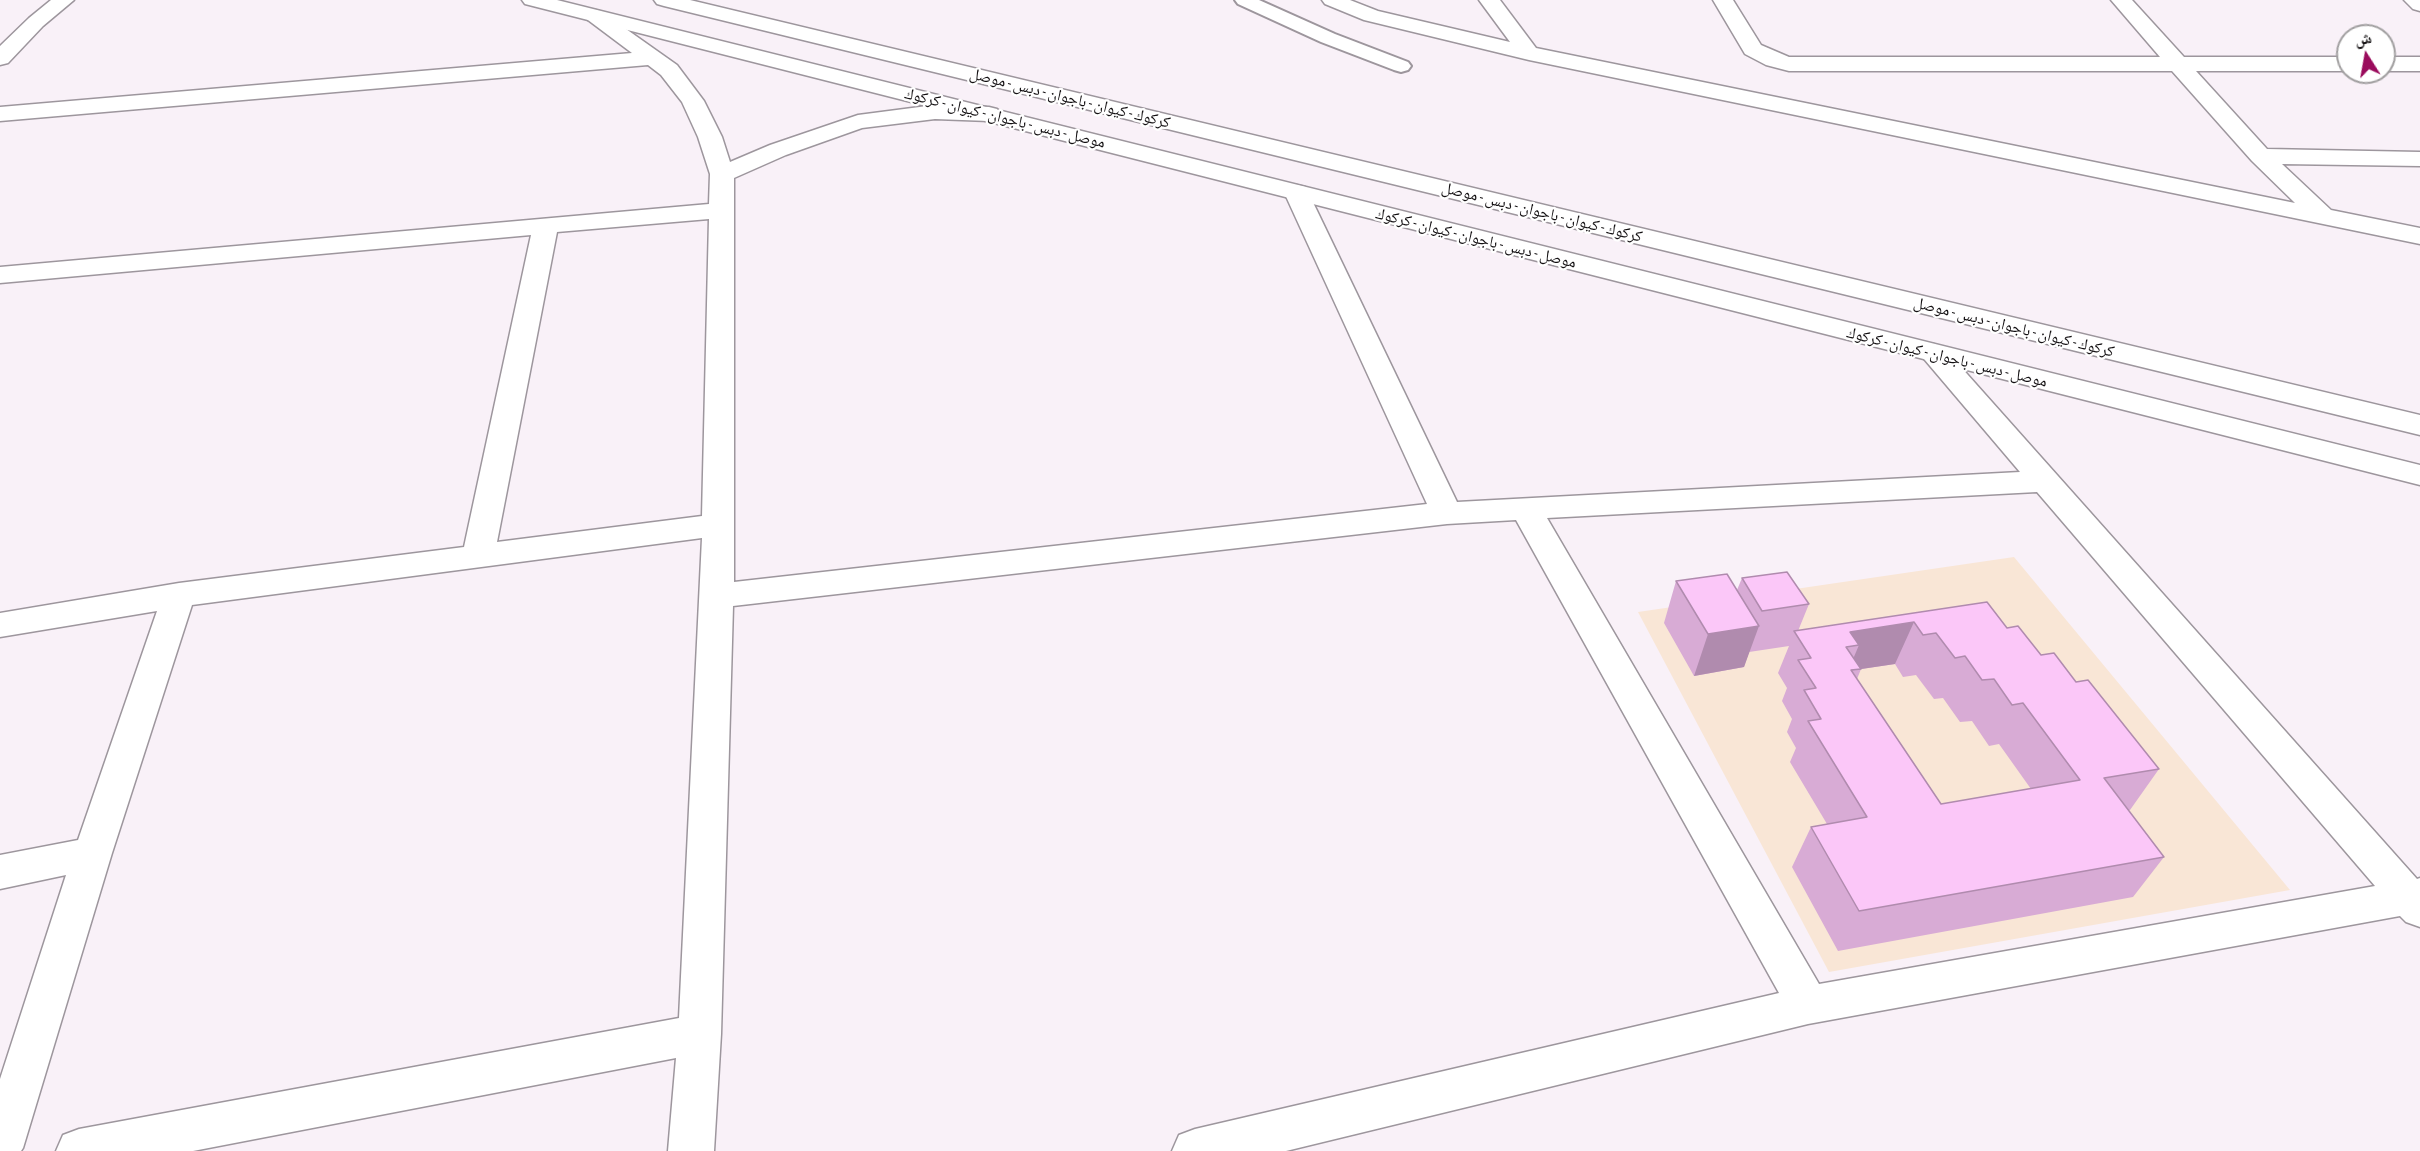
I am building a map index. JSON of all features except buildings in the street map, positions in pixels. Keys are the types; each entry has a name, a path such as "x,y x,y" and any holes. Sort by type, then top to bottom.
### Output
{"street":[{"path":"0,58 36,22 64,0"},
{"name":"موصل - دبس - باجوان - كيوان - كركوك","path":"532,0 2420,475"},
{"name":"كركوك - كيوان - باجوان - دبس - موصل","path":"664,0 2420,425"},
{"path":"1332,0 1371,16 1529,53 2420,236"},
{"path":"1489,0 1529,53"},
{"path":"1723,0 1753,49 1774,60 1789,64 2336,64"},
{"path":"2121,0 2260,156 2322,215"},
{"path":"2414,0 2420,5"},
{"path":"594,16 669,70 693,101 710,137 722,174 717,596 700,1034 691,1151"},
{"path":"0,114 654,58"},
{"path":"2396,64 2420,64"},
{"path":"722,174 778,150 858,122 935,112 989,114"},
{"path":"2260,156 2420,159"},
{"path":"1296,192 1447,513"},
{"path":"0,275 722,210"},
{"path":"478,556 546,225"},
{"path":"1933,353 2043,481 2416,901"},
{"path":"717,596 1447,513 2043,481"},
{"path":"1526,509 1808,1005"},
{"path":"0,625 179,595 718,525"},
{"path":"0,1148 93,853 179,595"},
{"path":"0,872 93,853"},
{"path":"1195,1151 1808,1005 2416,901"},
{"path":"79,1151 700,1034"}],"lane":[{"path":"1244,0 1328,38 1401,66"}],"shaded area":[{"path":"2014,557 2290,890 1829,972 1638,612"}]}
